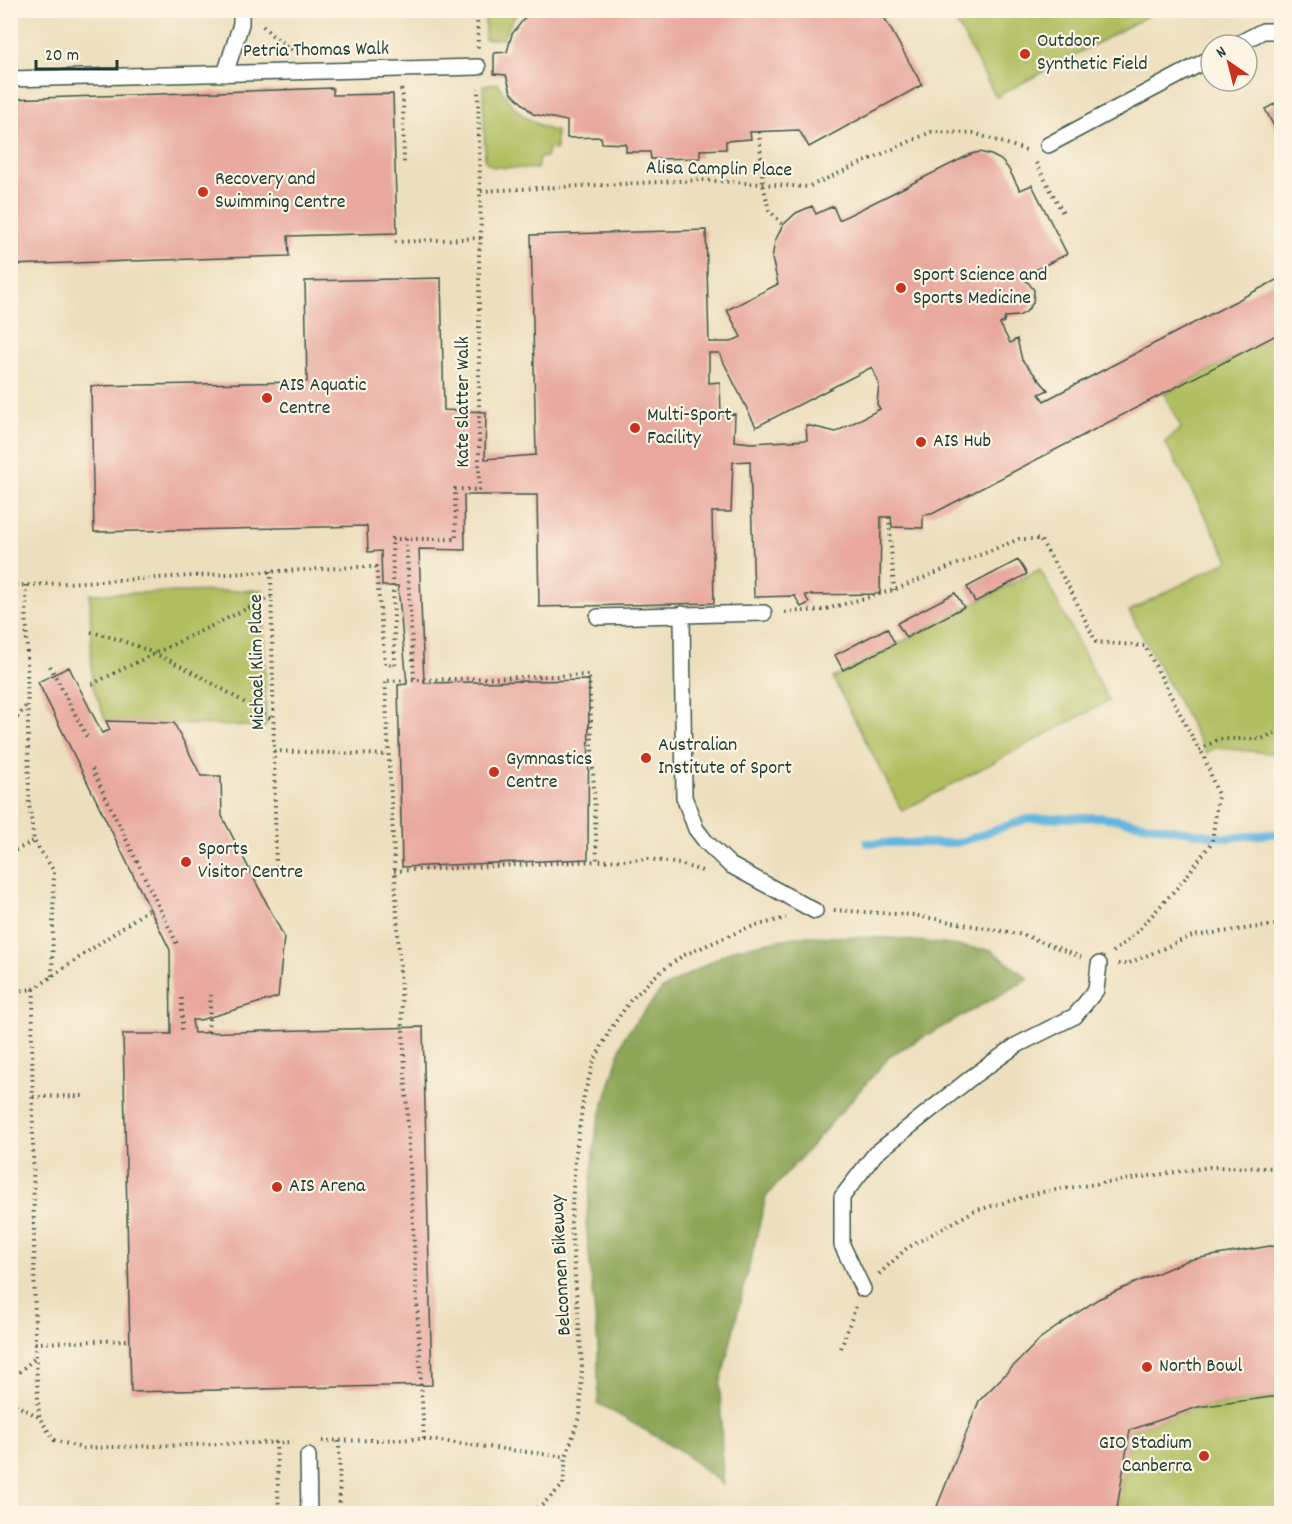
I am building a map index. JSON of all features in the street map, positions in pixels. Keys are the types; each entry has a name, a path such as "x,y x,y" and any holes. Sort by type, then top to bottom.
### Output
{"lane":[{"path":"225,74 241,24 241,10"},
{"path":"1259,33 1281,31"},
{"path":"1048,145 1199,64"},
{"name":"Petria Thomas Walk","path":"10,79 478,68"},
{"path":"598,617 764,613"},
{"path":"682,614 684,797 696,829 730,865 815,910"},
{"path":"863,1289 842,1245 842,1197 875,1154 972,1077 1017,1045 1076,1016 1096,990 1099,964"},
{"path":"308,1456 309,1514"}],"path":[{"name":"Kate Slatter Walk","path":"406,539 456,540 455,489 479,490 481,191 477,10"},
{"path":"262,25 319,72"},
{"path":"377,70 400,87 403,97 404,164"},
{"path":"759,132 769,210 783,225"},
{"name":"Alisa Camplin Place","path":"481,191 700,180 808,187 931,132 972,133 1030,152 1048,145"},
{"path":"1036,162 1064,215"},
{"path":"395,242 481,238"},
{"path":"888,517 894,590"},
{"path":"271,571 376,567 385,664 395,664 392,539 406,539 414,679"},
{"path":"764,613 823,610 894,590 1020,539 1041,540 1070,589 1096,642 1145,646 1204,756 1218,795 1212,842 1183,881 1136,933 1099,964"},
{"name":"Michael Klim Place","path":"10,586 271,571 276,869"},
{"path":"26,585 29,803 34,841 54,871 52,976"},
{"path":"92,684 271,597"},
{"path":"91,632 153,653 222,689 274,720"},
{"path":"50,666 88,739"},
{"path":"424,1439 386,681 589,675 597,861"},
{"path":"10,727 27,704"},
{"path":"1199,750 1220,739 1262,739 1281,730"},
{"path":"274,751 388,755"},
{"path":"92,769 178,946"},
{"path":"10,853 34,841"},
{"path":"394,871 649,859 680,864 709,874"},
{"path":"10,992 34,989 149,909"},
{"name":"Belconnen Bikeway","path":"526,1514 542,1505 563,1485 566,1457 580,1414 582,1366 571,1224 574,1159 584,1095 594,1061 610,1030 630,1001 654,977 682,956 747,928 815,910 847,909 913,915 1024,935 1099,964"},
{"path":"1099,964 1127,964 1192,936 1281,924"},
{"path":"34,989 32,1037 35,1343 39,1417"},
{"path":"208,1032 211,995"},
{"path":"182,998 182,1034"},
{"path":"33,1097 83,1096"},
{"path":"841,1348 863,1289 907,1248 974,1211 1042,1192 1210,1167 1281,1168"},
{"path":"35,1343 130,1340"},
{"path":"10,1380 36,1358"},
{"path":"10,1402 39,1417 54,1440 82,1448 297,1442"},
{"path":"318,1441 424,1439 566,1457"},
{"path":"339,1441 340,1514"},
{"path":"276,1442 279,1514"}],"green space":[{"path":"485,10 520,11 512,20 503,39 485,39"},
{"name":"Outdoor Synthetic Field","path":"950,11 1157,11 996,97"},
{"path":"498,83 508,100 526,118 552,131 556,130 556,150 548,149 546,157 539,158 537,169 494,167 485,161 483,85"},
{"path":"1281,332 1281,754 1215,748 1206,753 1129,611 1229,560 1165,442 1181,428 1164,394"},
{"path":"1040,569 1109,701 902,811 833,678"},
{"path":"263,590 266,727 106,721 92,684 90,594"},
{"path":"800,936 892,938 991,950 1029,979 891,1055 766,1197 720,1385 723,1485 678,1449 598,1403 598,1346 586,1224 597,1126 624,1037 662,989 734,949"},
{"name":"GIO Stadium Canberra","path":"1281,1397 1281,1513 1116,1514 1130,1430 1198,1407"}],"building":[{"path":"535,10 880,10 922,85 809,147 799,130 750,132 751,139 726,141 726,149 700,150 700,158 651,159 650,152 626,152 626,144 602,143 601,137 567,138 567,121 533,114 511,92 506,75 494,74 494,53 507,52 512,34 527,15"},
{"name":"Recovery and Swimming Centre","path":"333,88 333,95 393,94 397,233 288,236 289,256 10,265 10,99"},
{"path":"1282,100 1282,132 1278,134 1265,109"},
{"path":"980,152 1001,160 1020,190 1032,185 1067,254 1020,278 1027,281 1034,290 1033,303 1026,312 1019,316 1005,317 1004,322 1000,324 1010,343 1017,339 1022,360 1048,390 1039,394 1044,401 1282,277 1282,332 932,514 923,515 923,528 892,527 891,517 881,517 880,594 805,595 809,603 801,607 795,596 754,597 750,461 733,462 731,512 712,512 714,603 539,607 537,495 464,495 465,550 419,549 424,683 589,680 588,859 402,867 398,685 407,684 398,586 382,586 381,551 368,552 367,526 94,532 91,386 307,382 305,281 441,278 444,410 486,412 485,459 536,455 531,235 706,230 709,342 730,342 741,337 727,310 778,284 772,258 775,241 783,225 796,213 812,206 816,214 833,206 839,220 971,154","holes":["709,353 719,353 756,427 872,367 879,384 877,404 880,409 836,432 806,425 807,440 751,443 734,441 735,414 721,415 720,382 709,383"]},
{"path":"1018,560 1027,574 975,602 967,587"},
{"path":"955,593 964,607 906,638 897,623"},
{"path":"887,628 895,644 843,670 835,655"},
{"name":"AIS Arena","path":"69,667 102,733 110,730 106,721 174,723 201,776 221,776 222,816 284,937 278,997 200,1020 192,1020 194,1033 423,1027 432,1385 131,1392 123,1034 171,1034 170,950 38,682"},
{"name":"North Bowl","path":"1270,1246 1282,1247 1282,1397 1198,1407 1130,1430 1116,1514 934,1514 979,1401 1042,1337 1098,1299 1188,1260"}],"waterway":[{"path":"867,843 957,843 1027,819 1101,817 1227,838 1282,833"}],"place":[{"name":"Outdoor Synthetic Field","path":"1025,54"},
{"name":"Recovery and Swimming Centre","path":"203,192"},
{"name":"Sport Science and Sports Medicine","path":"901,288"},
{"name":"AIS Aquatic Centre","path":"267,398"},
{"name":"Multi-Sport Facility","path":"635,428"},
{"name":"AIS Hub","path":"921,442"},
{"name":"Australian Institute of Sport","path":"646,758"},
{"name":"Gymnastics Centre","path":"494,772"},
{"name":"Sports Visitor Centre","path":"186,862"},
{"name":"AIS Arena","path":"277,1187"},
{"name":"North Bowl","path":"1147,1367"},
{"name":"GIO Stadium Canberra","path":"1204,1456"}]}
